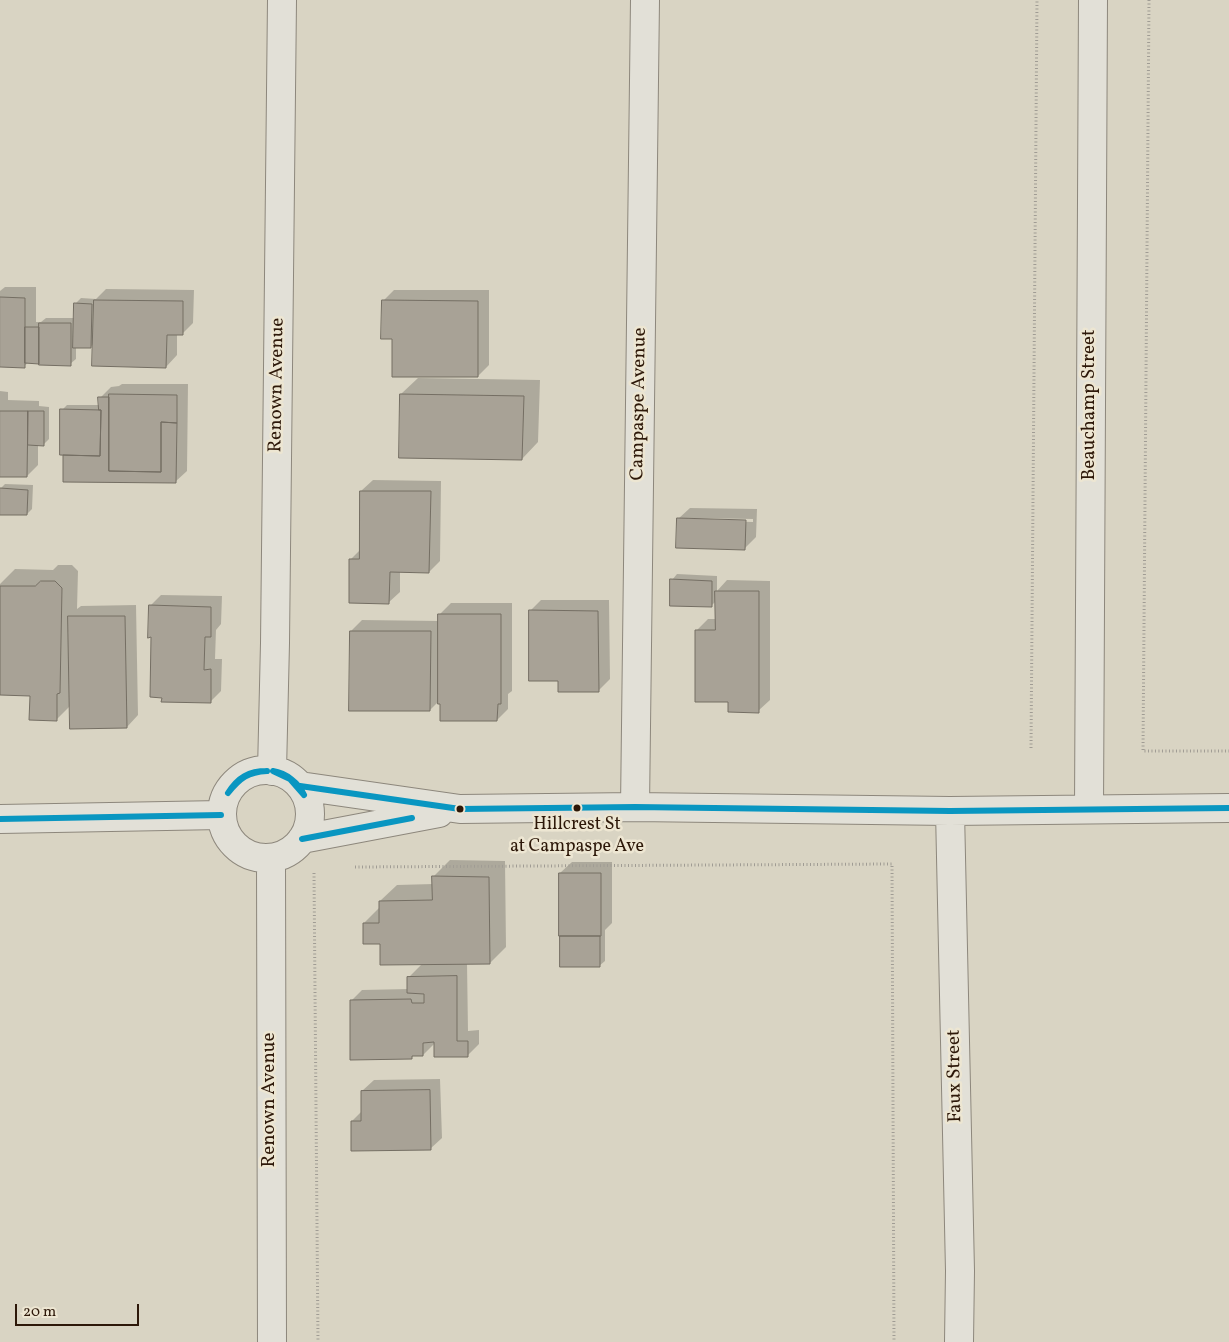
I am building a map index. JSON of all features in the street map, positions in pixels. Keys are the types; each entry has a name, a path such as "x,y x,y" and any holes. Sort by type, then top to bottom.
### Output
{"street":[{"name":"Renown Avenue","path":"272,770 282,0"},
{"name":"Campaspe Avenue","path":"635,807 645,0"},
{"name":"Beauchamp Street","path":"1089,809 1093,0"},
{"path":"300,786 307,798 310,812 308,826 302,839 294,849 283,855 271,858 256,858 243,852 231,843 224,830 221,815 223,800 231,786 242,777 256,771 272,770 300,786 460,809 635,807 950,811 1229,808"},
{"path":"302,839 460,809"},
{"name":"Faux Street","path":"950,811 960,1271 959,1342"},
{"path":"0,819 221,815"},
{"name":"Renown Avenue","path":"271,858 272,1342"}],"path":[{"path":"1031,748 1036,0"},
{"path":"1149,0 1143,751 1229,751"},
{"path":"354,867 892,864 894,1342"},
{"path":"314,868 318,1342"}],"building":[{"path":"0,297 25,298 25,368 0,367"},
{"path":"94,300 183,301 183,335 167,335 166,368 92,366"},
{"path":"382,300 478,301 478,377 392,377 392,339 381,339"},
{"path":"74,303 92,304 91,348 73,348"},
{"path":"39,323 71,323 71,366 39,365"},
{"path":"25,327 39,327 39,364 25,363"},
{"path":"109,394 177,395 177,423 161,422 161,472 109,471"},
{"path":"400,394 524,396 522,460 399,458"},
{"path":"98,397 109,397 109,471 161,472 161,422 177,423 176,483 63,482 63,455 100,456 101,410 99,410"},
{"path":"60,409 101,410 100,456 60,455"},
{"path":"0,411 28,411 27,477 0,477"},
{"path":"28,411 44,411 44,446 28,445"},
{"path":"0,488 28,490 27,515 0,515"},
{"path":"360,491 431,491 429,573 390,572 389,604 349,603 349,559 359,559"},
{"path":"677,518 746,520 745,550 676,548"},
{"path":"670,579 712,581 712,607 670,606"},
{"path":"41,581 55,581 62,588 60,693 57,694 57,721 29,720 30,696 0,695 0,586 35,586"},
{"path":"715,591 759,591 759,713 728,712 728,702 695,702 695,630 715,630"},
{"path":"149,605 211,607 211,637 205,637 204,670 211,669 211,703 161,702 162,698 150,697 151,637 148,638"},
{"path":"529,610 598,611 599,692 558,692 558,681 529,681"},
{"path":"438,614 501,614 501,704 498,704 497,721 440,721 440,704 438,704"},
{"path":"68,616 125,616 127,728 70,729"},
{"path":"350,631 431,631 430,711 349,711"},
{"path":"559,873 601,873 601,936 559,936"},
{"path":"432,876 489,877 490,964 380,965 380,944 363,944 363,923 379,923 379,901 432,900"},
{"path":"560,936 600,936 600,967 560,967"},
{"path":"457,976 457,1041 468,1041 468,1057 434,1057 434,1042 423,1043 423,1056 412,1056 412,1059 350,1060 350,1000 411,999 412,1003 424,1003 424,994 407,993 407,977"},
{"path":"430,1090 431,1150 351,1151 351,1121 361,1121 361,1091"}],"transit line":[{"path":"228,793 244,776 255,772 267,771"},
{"path":"228,793 236,783 249,774 267,771"},
{"path":"273,771 292,779 304,795"},
{"path":"273,771 290,779 304,795"},
{"path":"300,786 460,809 635,807 950,811 1229,808"},
{"path":"0,819 221,815"},
{"path":"302,839 412,818"}],"place":[{"name":"Hillcrest St at Campaspe Ave","path":"577,808"}]}
